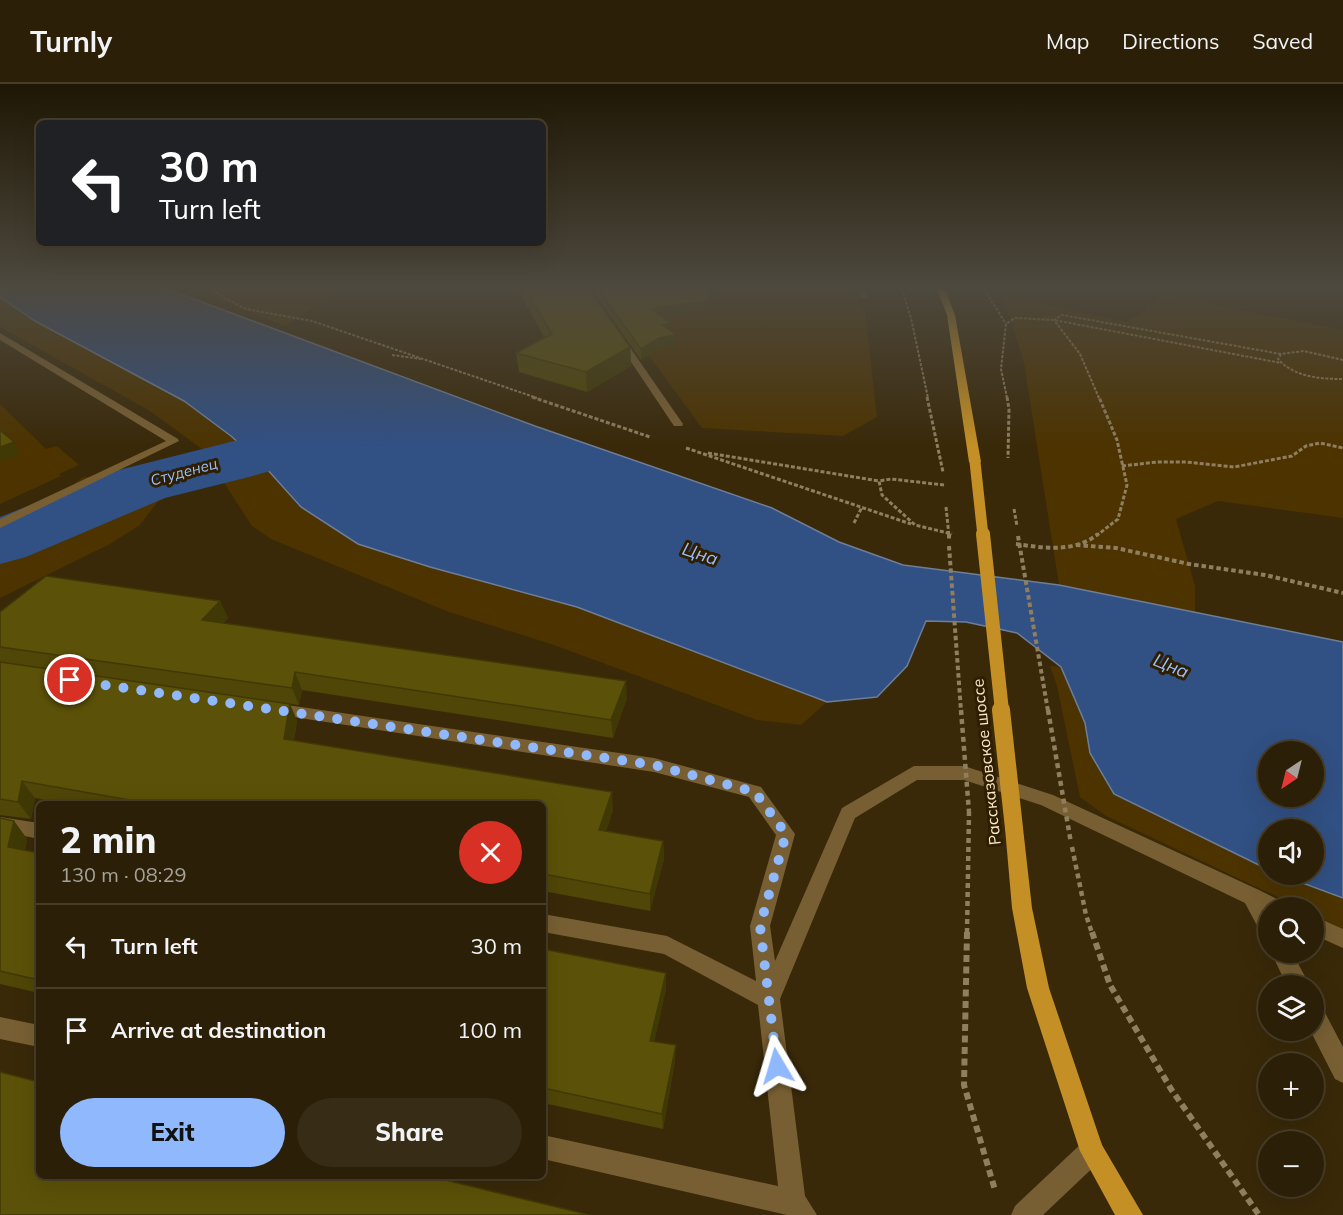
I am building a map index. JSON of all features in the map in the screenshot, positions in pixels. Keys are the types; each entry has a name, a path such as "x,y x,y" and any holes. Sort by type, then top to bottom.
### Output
{"main road":[{"name":"Рассказовское шоссе","path":"955,342 975,462 1022,908 1038,988 1092,1151 1130,1215"}],"lane":[{"path":"0,524 174,441 10,342"},
{"path":"622,342 678,424"},
{"path":"257,707 654,765 755,792 786,834 760,926 799,1209 546,1148"},
{"path":"769,999 848,813 914,773 964,773 1047,800 1258,899"},
{"path":"0,824 36,830"},
{"path":"1252,896 1258,908"},
{"path":"546,924 667,945 769,999"},
{"path":"1324,930 1343,939"},
{"path":"0,1028 36,1035"},
{"path":"1324,1034 1343,1071"},
{"path":"1024,1215 1092,1151"}],"path":[{"path":"374,342 593,419 660,440"},
{"path":"916,342 943,475"},
{"path":"1004,342 1001,369 1009,409 1008,462"},
{"path":"1008,543 1053,550 1090,540 1118,519 1127,485 1117,440 1080,354 1071,342"},
{"path":"1169,342 1281,363 1309,376 1343,379"},
{"path":"1216,342 1281,354 1306,351 1343,360"},
{"path":"1281,354 1278,359 1281,363"},
{"path":"392,355 415,360 425,359"},
{"path":"1122,466 1156,462 1234,467 1292,456 1306,447 1320,443 1343,448"},
{"path":"683,447 928,530 962,536"},
{"path":"694,450 879,481 891,479 944,484"},
{"path":"879,481 882,495 915,525"},
{"path":"946,502 969,812 964,1085 996,1193"},
{"path":"854,523 862,507"},
{"path":"1014,508 1071,843 1086,915 1110,985 1171,1089 1259,1215"},
{"path":"1072,545 1116,548 1189,564 1265,575 1343,594"}],"shaded area":[{"path":"26,342 74,342 184,401 231,436 266,468 301,507 430,567 577,607 827,702 801,725 757,720 554,645 449,612 271,539 252,526 202,449 150,411"},
{"path":"639,342 868,342 877,417 843,436 702,428"},
{"path":"1017,342 1343,342 1343,518 1218,501 1176,519 1195,586 1195,613 1059,585 1024,363"},
{"path":"0,404 46,449 57,446 79,465 59,474 61,476 0,504"},
{"path":"84,477 151,478 168,488 140,525 110,544 0,598 0,530 27,518"},
{"path":"1050,666 1061,667 1085,723 1090,753 1114,794 1258,865 1258,885 1308,885 1343,898 1343,929 1324,920 1324,897 1278,897 1106,816 1080,797 1057,686"}],"water":[{"name":"Цна","path":"74,342 309,342 535,426 772,508 839,542 903,565 1059,585 1343,642 1343,898 1308,885 1324,885 1324,819 1258,819 1258,865 1114,794 1090,753 1085,723 1061,667 1017,633 966,622 926,621 907,666 877,697 827,702 577,607 430,567 358,544 301,507 266,468 231,436 184,401"}],"building":[{"path":"537,342 626,342 630,347 586,372 516,353"},
{"path":"636,342 653,342 641,349"},
{"path":"0,430 14,442 0,447"},
{"path":"46,576 220,601 202,620 626,681 611,720 295,672 292,688 0,647 0,612"},
{"path":"0,662 290,704 284,739 612,792 599,830 663,841 650,894 546,875 546,801 135,801 22,781 18,802 0,799"},
{"path":"0,818 14,821 8,847 36,852 36,979 0,971"},
{"path":"546,950 666,973 650,1041 676,1045 662,1114 546,1089"},
{"path":"0,1072 36,1081 36,1179 441,1179 590,1215 0,1215"}],"waterway":[{"name":"Студенец","path":"0,542 142,484 227,464 365,426"}],"route":[{"path":"70,680 654,765 755,792 786,834 760,926 777,1066"}]}
